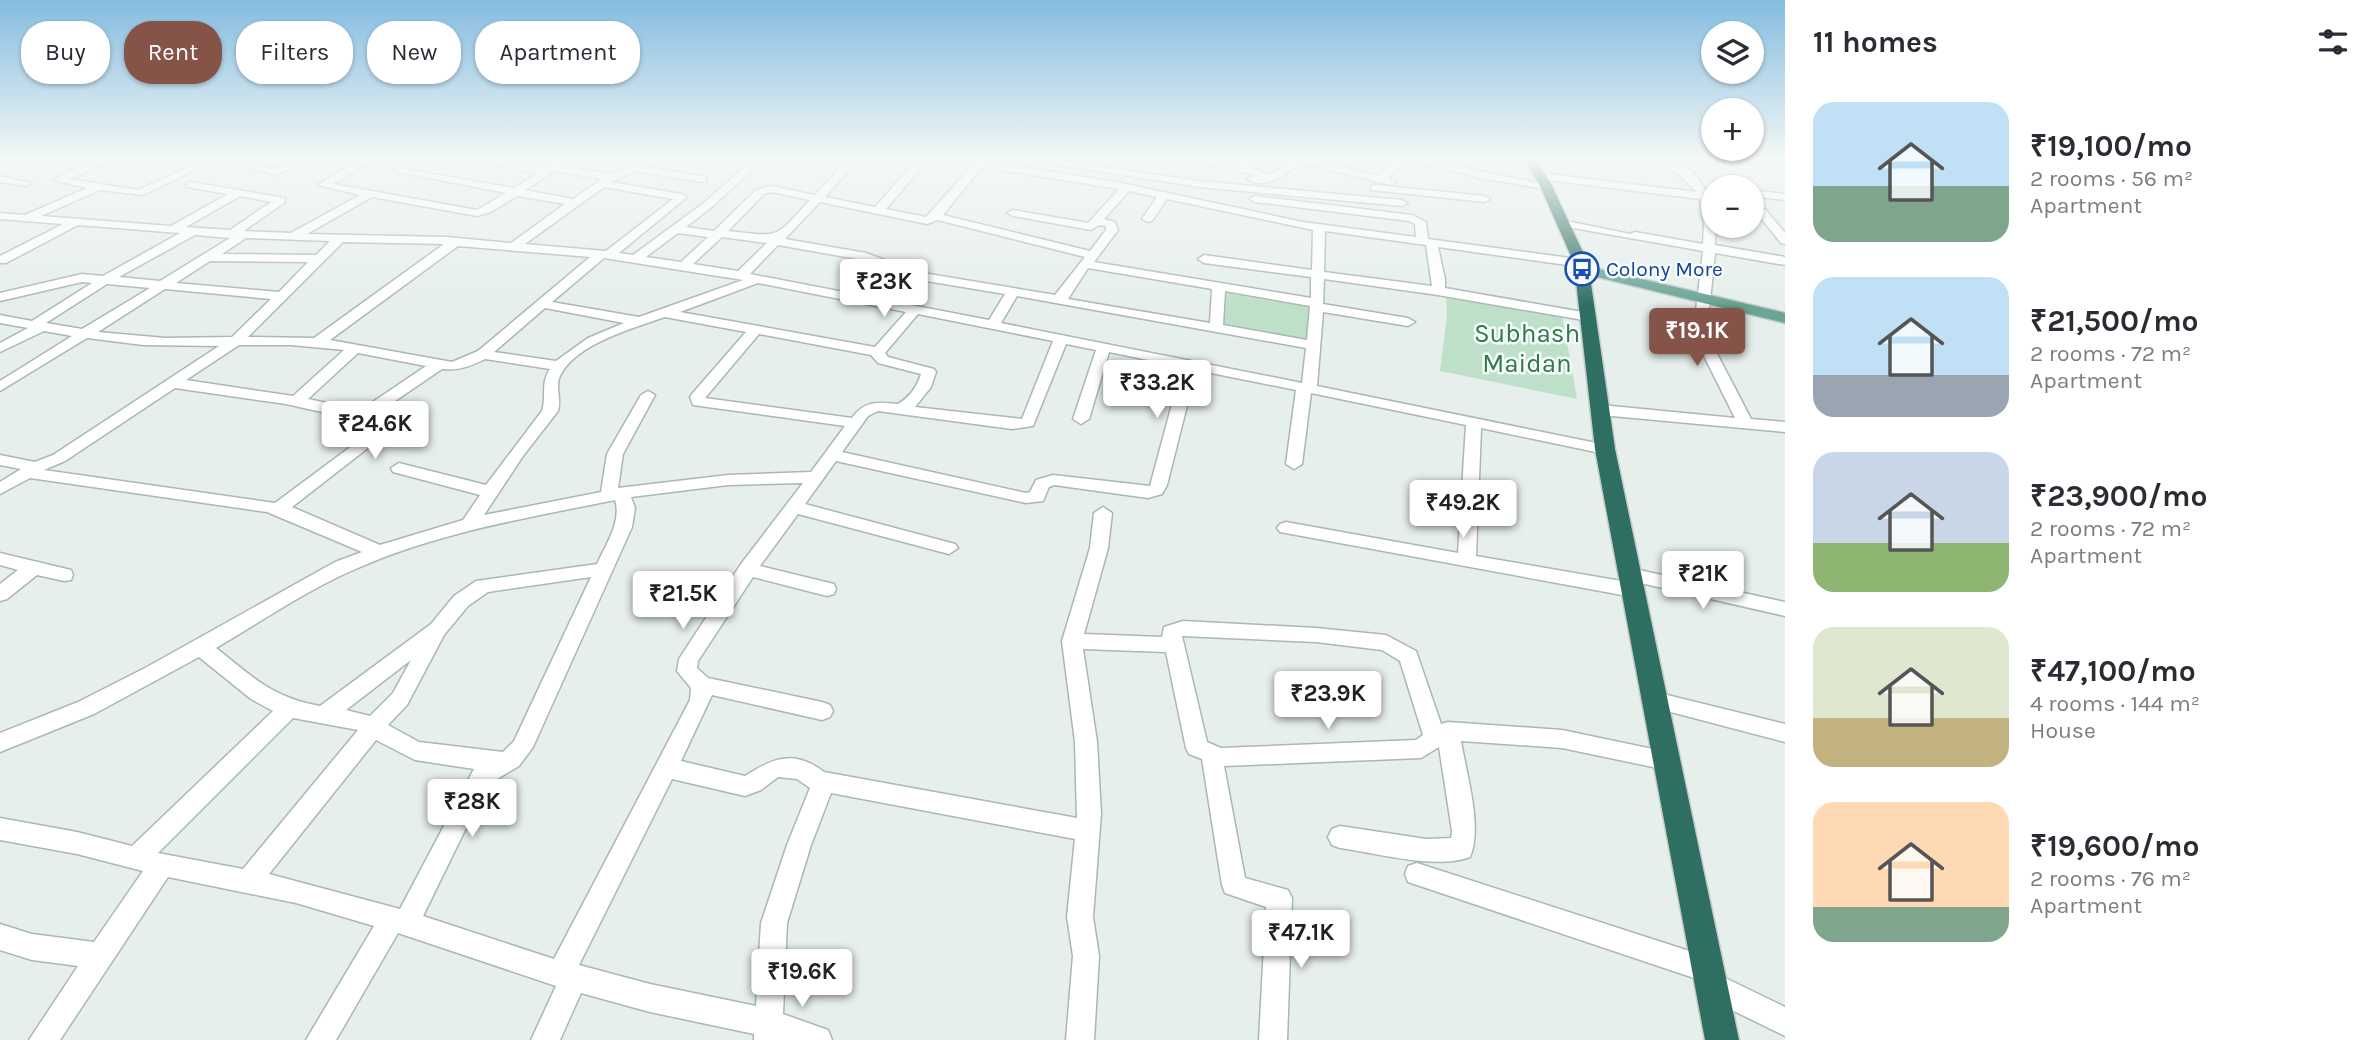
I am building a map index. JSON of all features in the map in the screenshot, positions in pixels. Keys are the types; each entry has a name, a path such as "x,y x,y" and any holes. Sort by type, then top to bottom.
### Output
{"highway":[{"path":"1555,209 1581,266 1605,449 1722,1040"}],"main road":[{"path":"1581,266 1785,318"}],"street":[{"path":"25,218 47,209"},
{"path":"172,230 210,209"},
{"path":"0,387 209,257 270,209"},
{"path":"292,238 344,209"},
{"path":"452,209 477,213 490,209"},
{"path":"514,246 569,209"},
{"path":"0,319 83,336 166,342 318,342 452,366 466,363 482,354 542,304 667,209"},
{"path":"636,259 700,209"},
{"path":"684,266 745,209"},
{"path":"740,276 809,209"},
{"path":"868,209 928,221 940,209"},
{"path":"1013,213 1087,228 1098,221 1109,209"},
{"path":"1148,219 1155,209"},
{"path":"1220,209 1319,228 1581,266"},
{"path":"1349,209 1412,218 1420,222 1439,279 1438,291"},
{"path":"1,216 237,235 455,242 636,259 757,279 1061,338 1605,449"},
{"path":"934,216 1088,259 1408,322"},
{"path":"1764,216 1785,240"},
{"path":"1061,300 1062,294 1112,227 1098,221"},
{"path":"2,260 76,222"},
{"path":"1562,223 1785,261"},
{"path":"1294,464 1317,305 1319,228"},
{"path":"675,229 777,239 866,257 914,275 1061,300 1089,308 1312,345"},
{"path":"0,348 105,280 191,232"},
{"path":"1708,238 1703,299 1706,345 1745,423"},
{"path":"0,489 31,469 59,458 236,341 339,239"},
{"path":"318,342 455,242"},
{"path":"209,257 320,259"},
{"path":"1204,259 1438,291 1589,317"},
{"path":"3,299 68,279 284,296"},
{"path":"469,524 517,453 549,413 553,400 550,382 560,366 591,341 757,279"},
{"path":"1216,329 1219,286"},
{"path":"993,325 1013,292"},
{"path":"542,304 639,322"},
{"path":"878,352 915,310"},
{"path":"666,313 878,352"},
{"path":"754,331 696,397 698,402 856,423"},
{"path":"822,711 702,684 686,672 685,667 748,569 867,409 875,406 904,408 1012,424 1028,423 1061,338"},
{"path":"1082,419 1104,347"},
{"path":"296,401 355,348"},
{"path":"878,352 879,358 883,360 929,372 929,378 904,408"},
{"path":"482,354 560,366"},
{"path":"365,415 439,364"},
{"path":"833,455 1026,498 1037,497 1042,484 1053,480 1148,493 1159,485 1190,364"},
{"path":"173,383 296,401 392,423 278,509"},
{"path":"320,1040 399,921 479,778 503,764 522,747 604,569 625,516 615,494 615,454 648,395"},
{"path":"1601,410 1785,427"},
{"path":"1467,560 1474,422"},
{"path":"0,460 31,469 238,500 278,509 379,552"},
{"path":"399,468 491,492"},
{"path":"0,743 86,708 342,567 379,552 469,524 615,494 718,481 816,477"},
{"path":"794,507 948,548"},
{"path":"1080,1040 1086,975 1080,917 1088,831 1088,759 1072,641 1099,548 1103,513"},
{"path":"1286,528 1467,560 1632,582 1785,609"},
{"path":"0,559 64,575"},
{"path":"0,594 34,567"},
{"path":"248,882 374,726 400,699 438,629 461,601 483,586 604,569"},
{"path":"748,569 827,589"},
{"path":"1339,837 1426,850 1461,849 1464,831 1442,734 1409,656 1386,643 1316,635 1175,628 1171,632 1198,748 1221,757 1421,749 1442,734 1562,739 1667,761"},
{"path":"324,715 438,629"},
{"path":"1072,641 1174,645"},
{"path":"201,647 258,693 289,709 374,726 400,745 415,751 503,764"},
{"path":"545,1040 567,975 701,700 702,684"},
{"path":"1655,700 1785,733"},
{"path":"136,858 289,709"},
{"path":"1221,757 1212,762 1234,885 1252,893 1279,898 1273,1040"},
{"path":"668,768 745,786 755,784 778,768 810,774 820,781 1088,831"},
{"path":"769,1032 774,923 799,845 822,787 820,781"},
{"path":"0,829 296,891 567,975 769,1032 818,1040"},
{"path":"43,1040 162,865"},
{"path":"1417,874 1709,977 1785,1022"},
{"path":"0,937 32,947 101,956"}],"green space":[{"path":"1225,290 1310,303 1308,342 1220,328"},
{"name":"Subhash Maidan","path":"1446,293 1562,313 1577,399 1440,371 1447,315"}],"place":[{"name":"Colony More","path":"1582,269"}]}
